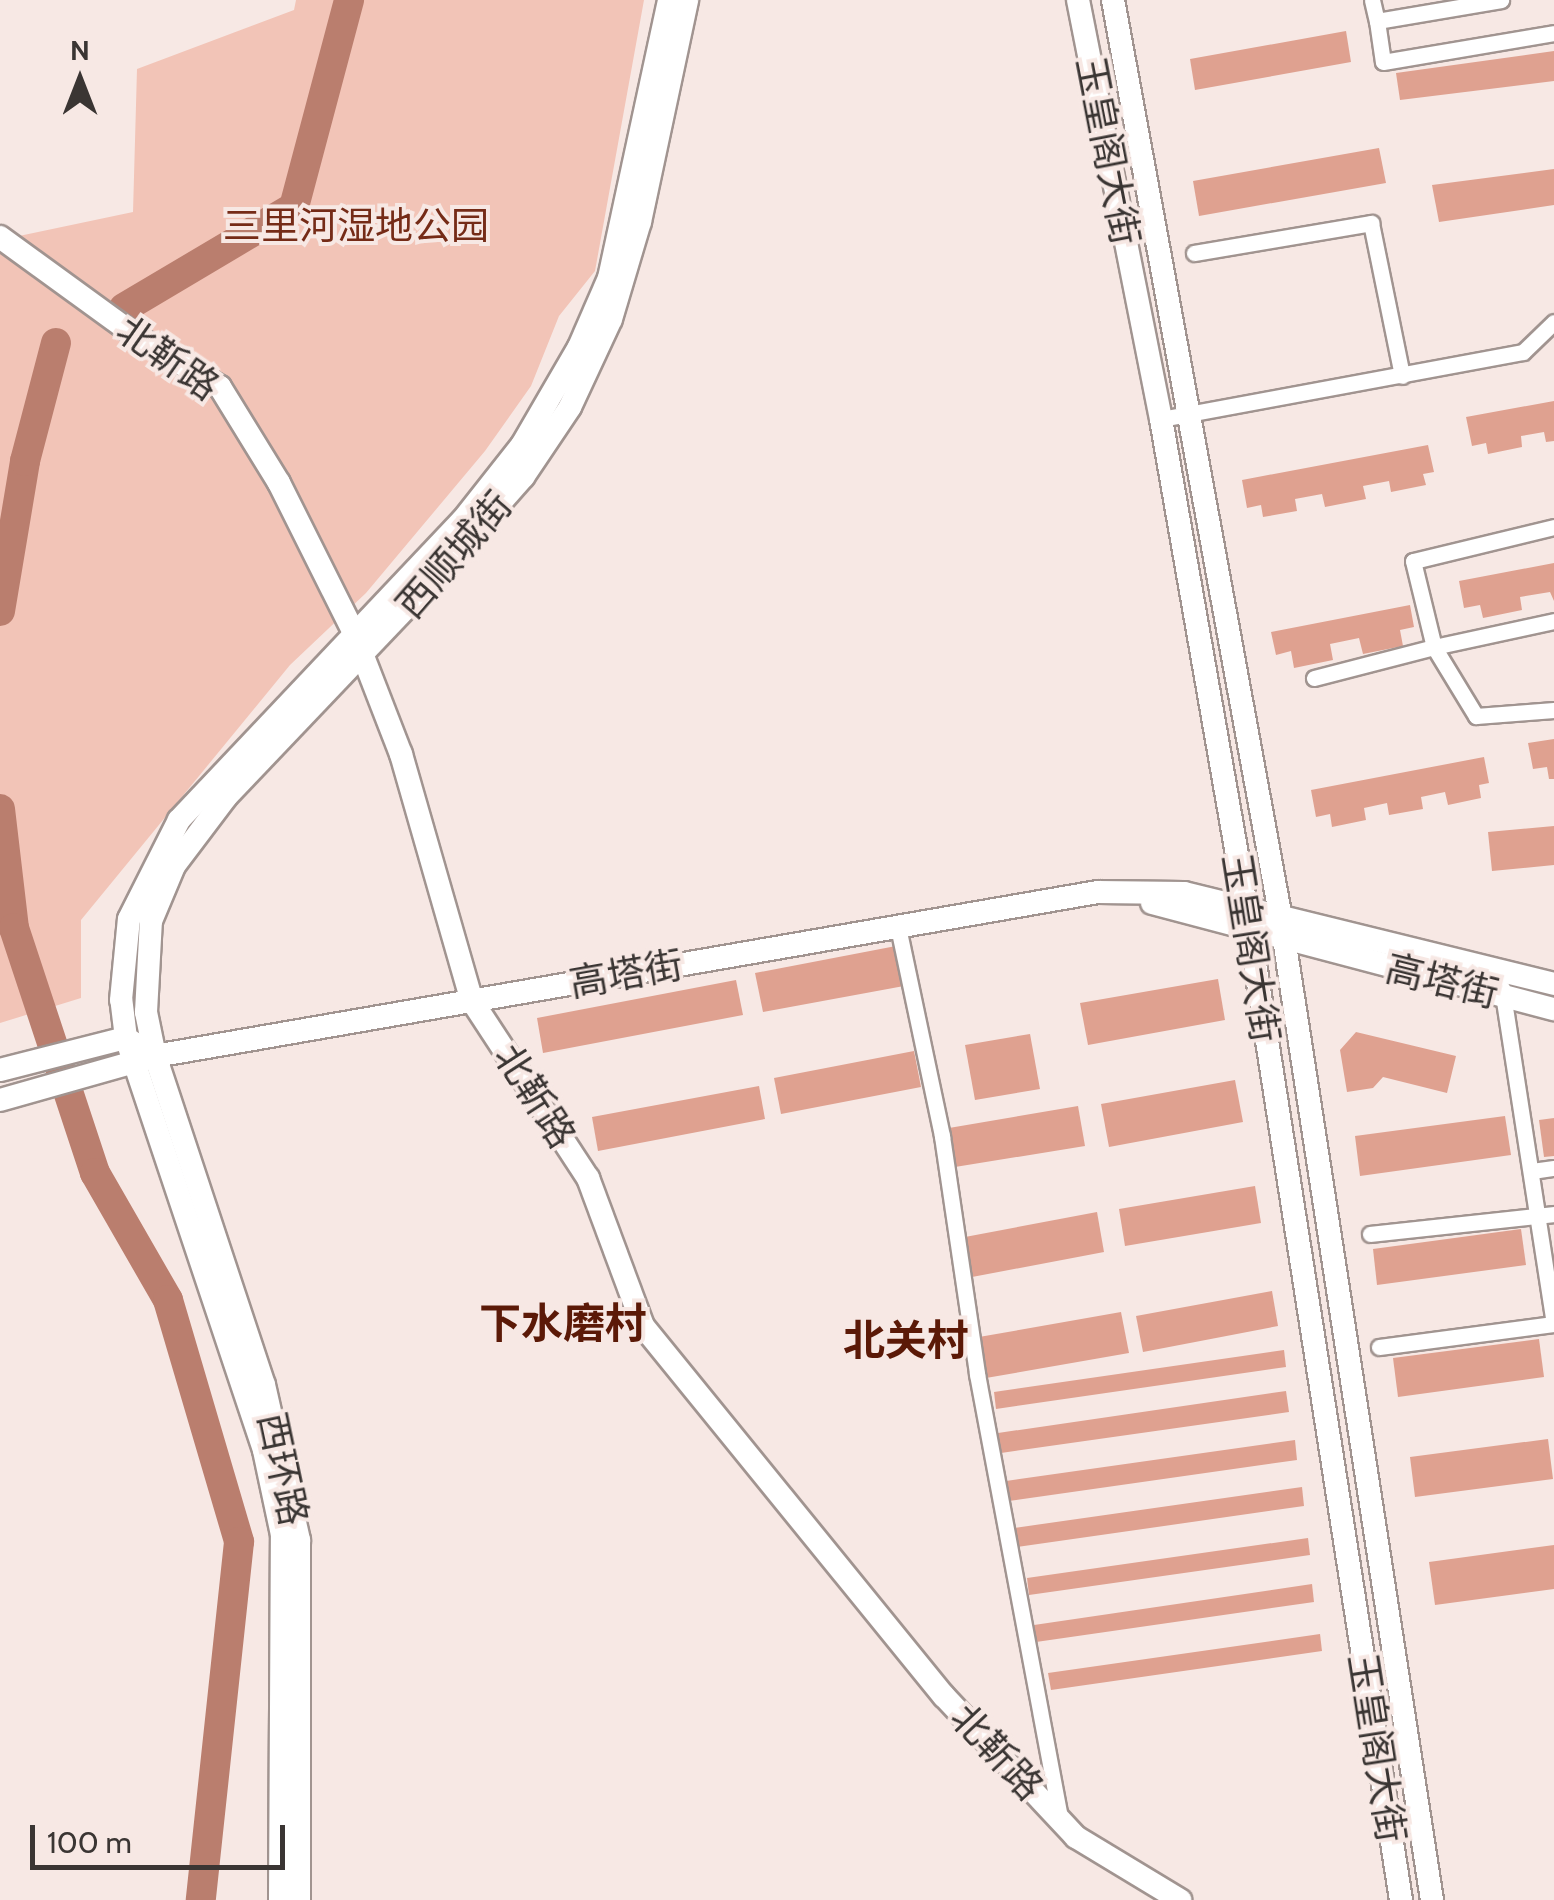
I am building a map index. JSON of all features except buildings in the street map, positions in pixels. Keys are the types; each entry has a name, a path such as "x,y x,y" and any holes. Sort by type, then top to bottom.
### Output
{"street":[{"name":"西顺城街","path":"354,633 462,522 522,445 580,347 609,278 669,0"},
{"name":"西顺城街","path":"144,1060 151,921 174,866 226,796 363,657 523,477 570,407 610,319 640,222 686,0"},
{"name":"玉皇阁大街","path":"1078,0 1161,419 1248,922 1401,1900"},
{"name":"玉皇阁大街","path":"1114,0 1194,413 1281,931 1432,1900"},
{"path":"1372,0 1383,62 1554,32"},
{"path":"1376,21 1501,0"},
{"path":"1194,253 1371,223 1402,376"},
{"name":"北靳路","path":"0,237 142,340 220,387 279,483 354,633 402,754 472,1000 588,1178 643,1326 944,1696 1076,1838 1180,1900"},
{"path":"1161,419 1523,352 1554,322"},
{"path":"1554,527 1413,561 1434,648 1476,716 1554,710"},
{"path":"1314,678 1554,621"},
{"path":"144,1060 126,1038 121,1000 129,919 180,820 354,633"},
{"name":"高塔街","path":"0,1100 144,1060 1098,892 1184,893 1248,922 1503,984 1554,1009"},
{"path":"898,927 942,1136 977,1374 1060,1820"},
{"path":"1378,1348 1554,1324 1547,1215 1532,1171 1503,984"},
{"name":"高塔街","path":"1503,984 1554,984"},
{"path":"0,1070 126,1038"},
{"name":"西环路","path":"144,1060 275,1492 284,1627 280,1900"},
{"name":"西环路","path":"144,1060 264,1385 292,1492 303,1633 299,1900"},
{"path":"1532,1171 1554,1168"},
{"path":"1370,1234 1547,1215"}],"green space":[{"name":"三里河湿地公园","path":"296,0 644,0 595,271 559,316 531,386 485,451 366,593 290,665 81,920 81,998 0,1023 0,240 133,212 137,69 294,10"}],"waterway":[{"path":"124,308 294,207 349,0"},
{"path":"0,611 25,461 56,343"},
{"path":"0,809 14,928 95,1173 168,1300 239,1542 201,1900"}],"district":[{"name":"下水磨村","path":"563,1323"},
{"name":"北关村","path":"906,1340"}]}
